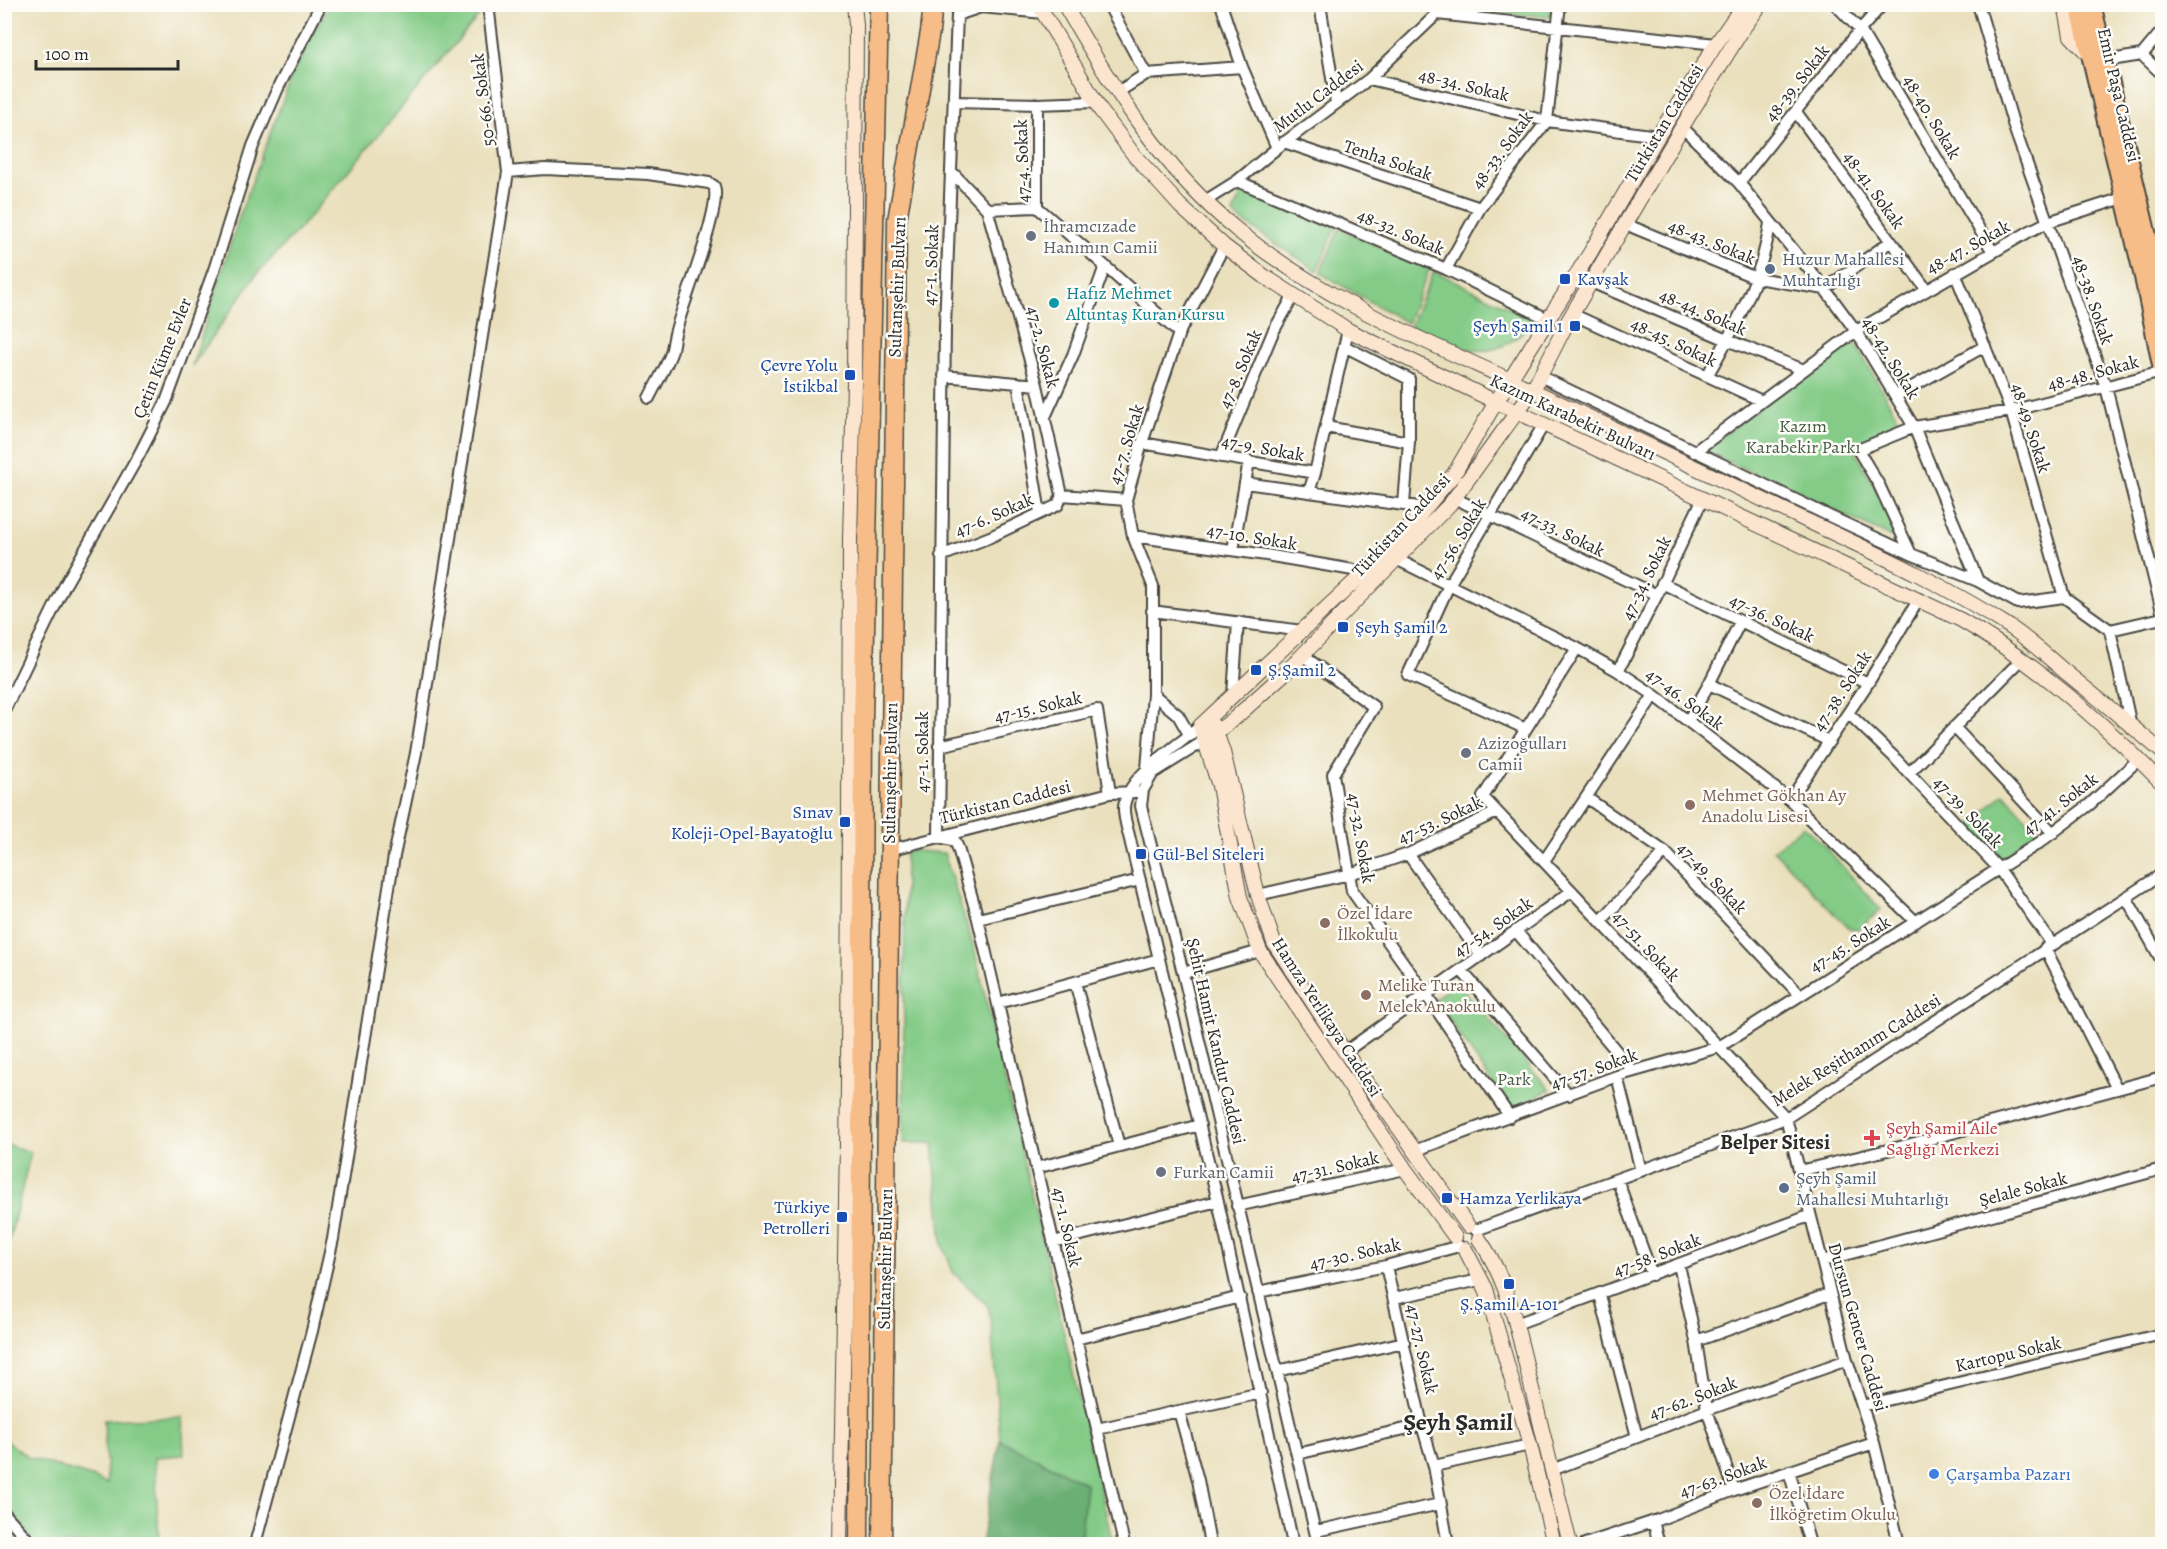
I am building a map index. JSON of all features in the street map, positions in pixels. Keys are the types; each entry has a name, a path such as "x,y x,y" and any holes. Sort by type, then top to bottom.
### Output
{"highway":[{"name":"Sultanşehir Bulvarı","path":"859,1545 863,721 879,4"},
{"name":"Sultanşehir Bulvarı","path":"882,1545 897,220 933,4"}],"main road":[{"name":"Emir Paşa Caddesi","path":"2078,4 2163,371"},
{"name":"Emir Paşa Caddesi","path":"2092,4 2104,61 2159,263 2163,294"}],"street":[{"name":"Çetin Küme Evler","path":"4,711 65,585 139,455 166,402 214,270 253,146 278,88 321,4"},
{"path":"840,1545 844,1203 848,1087 850,551 854,383 856,25 854,4"},
{"name":"Kazım Karabekir Bulvarı","path":"1064,4 1118,92 1156,146 1205,201 1238,231 1334,296 1417,338 1533,390 1842,537 1949,591 1999,620 2037,646 2163,752"},
{"path":"1113,4 1108,5 1146,74"},
{"path":"1221,4 1242,67 1281,145"},
{"path":"1320,4 1336,103"},
{"name":"48-33. Sokak","path":"1446,269 1480,208 1546,121 1560,4"},
{"name":"Türkistan Caddesi","path":"1130,793 1147,769 1190,736 1397,542 1454,474 1510,380 1550,320 1658,136 1744,4"},
{"name":"Türkistan Caddesi","path":"889,850 1110,794 1143,790 1153,774 1235,718 1302,656 1454,498 1533,390 1572,314 1682,127 1744,27 1761,4"},
{"name":"48-40. Sokak","path":"1835,4 1860,30 1993,252"},
{"name":"48-39. Sokak","path":"1740,183 1883,4"},
{"name":"48-38. Sokak","path":"1978,4 2015,130 2106,387 2163,611"},
{"path":"2065,4 2071,36 2088,54"},
{"path":"2097,4 2097,30"},
{"name":"50-66. Sokak","path":"255,1545 312,1331 333,1239 394,856 416,753 508,172 490,6"},
{"name":"47-1. Sokak","path":"1041,9 981,7 957,15 944,375 939,837 955,841 978,919 1124,1545"},
{"name":"Kazım Karabekir Bulvarı","path":"1041,9 1095,102 1123,142 1166,192 1224,246 1294,295 1348,330 1919,599 1982,632 2022,659 2074,700 2163,783"},
{"path":"1437,9 1558,26 1716,44"},
{"name":"Mutlu Caddesi","path":"1205,201 1237,181 1369,79 1437,9"},
{"path":"2104,61 2142,55 2163,31"},
{"path":"2142,55 2163,74"},
{"path":"1118,92 1146,74 1242,67"},
{"name":"48-34. Sokak","path":"1369,79 1546,121 1658,136"},
{"path":"954,102 1037,104 1095,102"},
{"name":"47-4. Sokak","path":"1037,104 1037,207 1179,333"},
{"name":"48-41. Sokak","path":"1796,112 1926,289"},
{"name":"48-42. Sokak","path":"1682,127 1740,183 1856,331 1914,427 1978,581"},
{"name":"Tenha Sokak","path":"1281,145 1480,208"},
{"path":"508,172 545,170 648,174 709,183 714,186 716,190 714,205 694,278 675,333 670,356 649,398"},
{"path":"951,171 987,209 1037,207"},
{"name":"48-32. Sokak","path":"1237,181 1446,269 1550,320"},
{"name":"48-47. Sokak","path":"1694,452 1856,331 1926,289 2048,222 2123,198"},
{"name":"47-2. Sokak","path":"987,209 1037,386 1062,495"},
{"path":"1707,375 1727,340 1756,278 1767,247 1770,223"},
{"name":"48-43. Sokak","path":"1625,224 1756,278 1825,289"},
{"path":"1825,289 1891,241"},
{"name":"47-7. Sokak","path":"1147,769 1153,694 1153,586 1133,536 1126,500 1142,443 1179,333 1224,246"},
{"path":"1044,419 1073,355 1105,266"},
{"name":"48-49. Sokak","path":"1955,273 2011,411 2064,597"},
{"name":"48-44. Sokak","path":"1591,282 1804,370"},
{"name":"47-8. Sokak","path":"1221,457 1273,332 1294,295"},
{"name":"48-45. Sokak","path":"1572,314 1762,401"},
{"path":"1315,473 1348,330"},
{"path":"1344,346 1409,379 1409,442 1404,504"},
{"path":"1896,396 1985,346"},
{"name":"48-48. Sokak","path":"1911,554 1879,485 1858,450 1914,427 2011,411 2163,371"},
{"path":"944,375 1037,386"},
{"path":"1540,376 1694,452 1911,554 1978,581 2018,603 2064,597 2110,630 2131,726"},
{"path":"1018,384 1040,513"},
{"name":"47-56. Sokak","path":"1526,729 1408,675 1449,585 1492,516 1544,424"},
{"path":"1326,427 1409,442"},
{"name":"47-9. Sokak","path":"1142,443 1315,473 1309,492 1426,508"},
{"path":"1233,550 1249,461"},
{"path":"1245,483 1309,492"},
{"path":"1062,495 1126,500"},
{"name":"47-6. Sokak","path":"941,556 990,537 1058,505 1062,495"},
{"name":"47-33. Sokak","path":"1454,498 1657,596"},
{"name":"47-34. Sokak","path":"1618,671 1657,596 1703,498"},
{"name":"47-10. Sokak","path":"1133,536 1365,572"},
{"name":"47-46. Sokak","path":"1396,559 1576,648 1618,671 1654,695 1790,800 1916,922"},
{"name":"47-36. Sokak","path":"1662,583 1868,683"},
{"name":"47-38. Sokak","path":"1790,800 1868,683 1919,599"},
{"path":"1152,611 1302,631"},
{"path":"2110,630 2163,618"},
{"path":"1233,695 1238,622"},
{"path":"1688,721 1740,622"},
{"path":"1526,729 1576,648"},
{"name":"47-32. Sokak","path":"1302,656 1374,707 1334,774 1352,891 1510,1118"},
{"path":"1909,773 2022,659"},
{"path":"1709,684 1829,741"},
{"path":"1153,694 1178,715 1190,736"},
{"path":"1544,861 1654,695"},
{"name":"47-15. Sokak","path":"939,746 1097,710 1110,794"},
{"name":"47-39. Sokak","path":"1848,713 1909,773 1999,869 2049,946 2117,1089"},
{"name":"Hamza Yerlikaya Caddesi","path":"1206,721 1211,736 1240,897 1260,951 1405,1169 1460,1244 1486,1289 1530,1445 1554,1545"},
{"path":"1954,727 2053,833"},
{"name":"47-51. Sokak","path":"1526,729 1483,797 1786,1118"},
{"name":"Hamza Yerlikaya Caddesi","path":"1211,736 1223,752 1258,895 1274,942 1345,1052 1490,1254 1516,1324 1570,1545"},
{"name":"47-41. Sokak","path":"1999,869 2053,833 2089,805 2139,759"},
{"name":"Şehit Hamit Kandur Caddesi","path":"1143,790 1141,806 1183,973 1318,1545"},
{"name":"Şehit Hamit Kandur Caddesi","path":"1130,793 1124,806 1140,880 1218,1201 1293,1545"},
{"name":"47-49. Sokak","path":"1587,798 1665,852 1800,995"},
{"name":"47-53. Sokak","path":"1258,895 1350,874 1407,855 1497,812"},
{"path":"1601,921 1665,852"},
{"path":"1407,855 1481,956"},
{"name":"47-45. Sokak","path":"1719,1047 1999,869"},
{"name":"Melek Reşithanım Caddesi","path":"1474,1232 1786,1118 2163,874"},
{"path":"978,919 1140,880"},
{"name":"47-54. Sokak","path":"1345,1052 1425,993 1572,891"},
{"path":"2126,897 2163,961"},
{"path":"1516,931 1633,1071"},
{"path":"1183,973 1260,951"},
{"path":"998,1002 1159,959"},
{"path":"1461,970 1569,1095"},
{"path":"1075,982 1119,1146"},
{"name":"47-57. Sokak","path":"1414,1151 1510,1118 1633,1071 1719,1047"},
{"path":"1617,1077 1641,1171"},
{"path":"1800,1171 1896,1148 2163,1077"},
{"name":"Dursun Gencer Caddesi","path":"1786,1118 1846,1360 1874,1443 1899,1545"},
{"path":"1036,1168 1200,1125"},
{"name":"47-31. Sokak","path":"1237,1206 1405,1169"},
{"name":"Şelale Sokak","path":"1822,1261 2163,1169"},
{"path":"1617,1179 1652,1275"},
{"path":"1053,1242 1218,1201"},
{"name":"47-58. Sokak","path":"1516,1324 1600,1295 1809,1216"},
{"path":"1459,1229 1474,1232 1474,1247 1460,1244 1459,1229"},
{"name":"47-30. Sokak","path":"1258,1292 1386,1266 1460,1244"},
{"path":"1678,1265 1696,1341 1707,1410 1734,1490"},
{"name":"47-27. Sokak","path":"1386,1266 1422,1425 1434,1466 1448,1545"},
{"path":"1394,1298 1480,1280"},
{"path":"1696,1341 1829,1294"},
{"path":"1600,1295 1637,1437"},
{"path":"1076,1339 1240,1297"},
{"name":"Kartopu Sokak","path":"1862,1406 2163,1334"},
{"path":"1277,1371 1404,1342"},
{"name":"47-62. Sokak","path":"1552,1470 1707,1410 1846,1360"},
{"path":"1097,1429 1261,1393"},
{"path":"1179,1412 1198,1480 1210,1545"},
{"path":"1297,1454 1422,1425"},
{"name":"47-63. Sokak","path":"1585,1545 1734,1490 1874,1443"},
{"path":"1434,1466 1530,1445"},
{"path":"1789,1471 1810,1545"},
{"path":"1316,1531 1440,1504"},
{"path":"4,1514 32,1545"},
{"path":"1653,1521 1659,1545"}],"green space":[{"path":"329,5 485,5 481,13 301,227 256,275 192,366 240,214 295,68"},
{"path":"1457,5 1551,5 1550,17 1464,11"},
{"path":"1252,193 1336,227 1317,271 1237,218 1233,213 1241,194"},
{"path":"1339,229 1430,268 1407,323 1320,273"},
{"path":"1434,271 1533,319 1519,335 1505,345 1490,350 1460,347 1410,326"},
{"name":"Kazım Karabekir Parkı","path":"1842,345 1856,345 1902,425 1854,449 1892,519 1894,530 1891,537 1703,450"},
{"path":"2004,793 2038,832 1999,865 1965,830"},
{"path":"1803,826 1822,843 1881,910 1858,929 1849,928 1773,850"},
{"path":"905,850 944,853 974,948 1113,1544 1080,1544 1086,1484 1000,1440 988,1306 953,1272 942,1243 933,1143 903,1143"},
{"name":"Park","path":"1457,982 1550,1090 1510,1109 1435,999"},
{"path":"4,1144 31,1152 5,1257"},
{"path":"182,1417 184,1455 155,1457 159,1544 5,1544 4,1439 28,1457 107,1484 104,1420"},
{"path":"1000,1440 1086,1484 1080,1544 981,1544"}],"place":[{"name":"İhramcızade Hanımın Camii","path":"1031,236"},
{"name":"Huzur Mahallesi Muhtarlığı","path":"1770,269"},
{"name":"Kavşak","path":"1565,279"},
{"name":"Hafız Mehmet Altuntaş Kuran Kursu","path":"1054,303"},
{"name":"Şeyh Şamil 1","path":"1575,326"},
{"name":"Çevre Yolu İstikbal","path":"850,375"},
{"name":"Şeyh Şamil 2","path":"1343,627"},
{"name":"Ş.Şamil 2","path":"1256,670"},
{"name":"Azizoğulları Camii","path":"1466,753"},
{"name":"Mehmet Gökhan Ay Anadolu Lisesi","path":"1690,805"},
{"name":"Sınav Koleji-Opel-Bayatoğlu","path":"845,822"},
{"name":"Gül-Bel Siteleri","path":"1141,854"},
{"name":"Özel İdare İlkokulu","path":"1325,923"},
{"name":"Melike Turan Melek Anaokulu","path":"1366,995"},
{"name":"Şeyh Şamil Aile Sağlığı Merkezi","path":"1872,1138"},
{"name":"Furkan Camii","path":"1161,1172"},
{"name":"Şeyh Şamil Mahallesi Muhtarlığı","path":"1784,1188"},
{"name":"Hamza Yerlikaya","path":"1447,1198"},
{"name":"Türkiye Petrolleri","path":"842,1217"},
{"name":"Ş.Şamil A-101","path":"1509,1284"},
{"name":"Çarşamba Pazarı","path":"1934,1474"},
{"name":"Özel İdare İlköğretim Okulu","path":"1757,1503"}],"district":[{"name":"Belper Sitesi","path":"1775,1142"},
{"name":"Şeyh Şamil","path":"1458,1422"}]}
